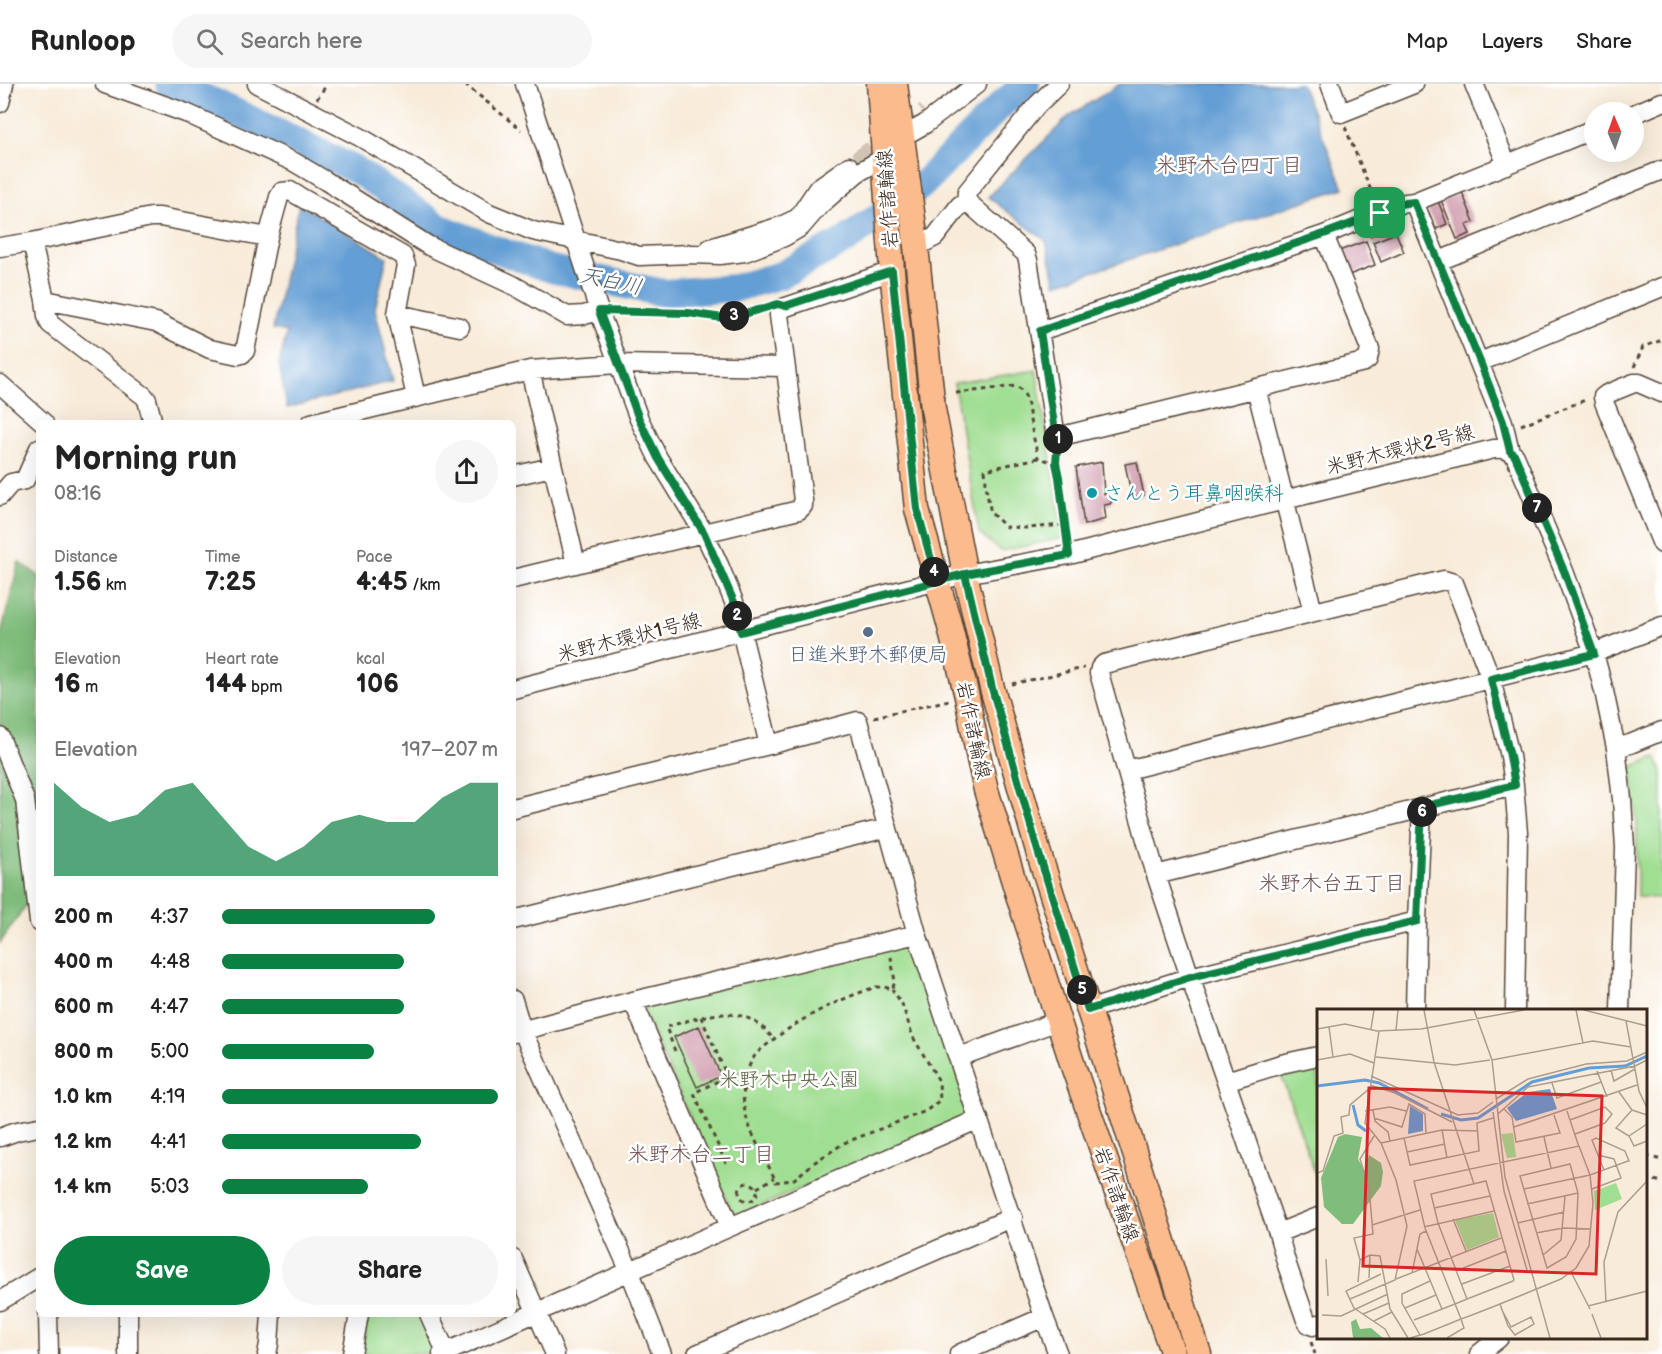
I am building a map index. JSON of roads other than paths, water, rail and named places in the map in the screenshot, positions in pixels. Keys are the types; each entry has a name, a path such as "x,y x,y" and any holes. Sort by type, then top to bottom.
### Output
{"main road":[{"name":"岩作諸輪線","path":"879,84 891,260 917,509 967,697 986,790 1059,1021 1173,1354"},
{"name":"岩作諸輪線","path":"895,84 915,237 933,409 965,574 992,688 1038,851 1199,1354"}],"street":[{"path":"105,84 186,112 294,162 429,246 513,285 567,316 584,315 598,307"},
{"path":"257,84 360,137 489,213 532,231 576,239 639,256 720,255 745,252 784,237 801,227 820,205 857,173 884,163"},
{"path":"525,84 598,307 639,419 658,458 704,533 734,602 769,745"},
{"path":"925,112 962,84"},
{"path":"902,137 926,124 977,84"},
{"path":"966,203 967,192 1036,106 1059,84"},
{"path":"1330,84 1341,113 1414,84"},
{"path":"1474,84 1507,165"},
{"path":"1644,110 1662,102"},
{"path":"1040,331 1324,234 1399,204 1414,202 1584,133"},
{"path":"691,254 781,226 798,218 818,188 856,160"},
{"path":"1439,261 1662,170"},
{"path":"45,300 156,321 210,349 242,354 245,351 268,237 279,197 282,192 290,191 402,256 406,265 398,314 416,397"},
{"path":"1414,202 1480,362 1506,431 1510,451 1515,456 1564,571 1594,654 1604,691 1616,748 1625,848 1620,1009"},
{"path":"915,237 935,237 960,205 966,203 1026,254 1029,260 1055,431 1058,435 1066,435 1364,362 1368,359 1370,349 1324,234"},
{"path":"0,247 151,217 268,237"},
{"path":"32,242 50,324 144,396 152,420"},
{"path":"516,578 799,510 803,506 785,368 780,309 891,260"},
{"path":"1480,362 1662,287"},
{"path":"398,314 459,327"},
{"path":"323,420 530,370 618,364 785,368"},
{"path":"530,370 576,564"},
{"path":"1662,393 1634,383 1603,397 1654,503 1662,544"},
{"path":"0,384 41,420"},
{"path":"1256,388 1312,612"},
{"name":"米野木環状2号線","path":"965,574 1069,555 1494,449 1503,448 1510,451"},
{"path":"4,484 25,480 36,455"},
{"path":"516,475 552,466"},
{"name":"米野木環状1号線","path":"516,688 965,574"},
{"path":"1317,1324 1313,1326 1306,1320 1156,875 1098,674 1100,668 1104,664 1444,580 1454,583 1491,679 1515,785 1518,833 1515,1009"},
{"path":"1127,770 1594,654 1662,626"},
{"path":"516,807 858,721 917,934 1058,1354"},
{"path":"1616,748 1662,731"},
{"path":"0,736 25,800 36,896"},
{"path":"1156,875 1515,785"},
{"path":"1415,1009 1422,807"},
{"path":"516,919 887,828"},
{"path":"1088,1010 1190,977 1417,921"},
{"path":"662,1354 630,1272 517,1031 633,1001 917,934"},
{"path":"633,1001 730,1227"},
{"path":"959,1057 1059,1021"},
{"path":"1226,1081 1281,1064 1317,1056"},
{"path":"430,1317 445,1353 979,1119"},
{"path":"0,1137 36,1128"},
{"path":"697,1354 1012,1217"},
{"path":"1278,1233 1317,1217"},
{"path":"516,1266 555,1354"},
{"path":"0,1301 36,1279"},
{"path":"48,1317 49,1354"},
{"path":"128,1317 128,1354"},
{"path":"267,1354 271,1317"},
{"path":"352,1354 358,1317"},
{"path":"959,1354 1044,1317"}],"water":[{"path":"1120,84 1301,84 1344,188 1056,284 1046,241 988,197 1069,116"},
{"path":"299,204 387,257 375,309 393,381 287,408 279,364 287,332 273,329"}],"waterway":[{"name":"天白川","path":"169,84 212,101 356,170 441,228 551,269 663,293 736,288 781,275 846,240 921,186 1003,103 1026,84"}],"tunnel":[{"path":"857,160 925,112"}],"place":[{"name":"さんとう耳鼻咽喉科","path":"1092,493"},
{"name":"日進米野木郵便局","path":"868,632"}],"district":[{"name":"米野木台四丁目","path":"1229,165"},
{"name":"米野木台五丁目","path":"1332,883"},
{"name":"米野木台二丁目","path":"701,1154"}],"park label":[{"name":"米野木中央公園","path":"789,1079"}]}
